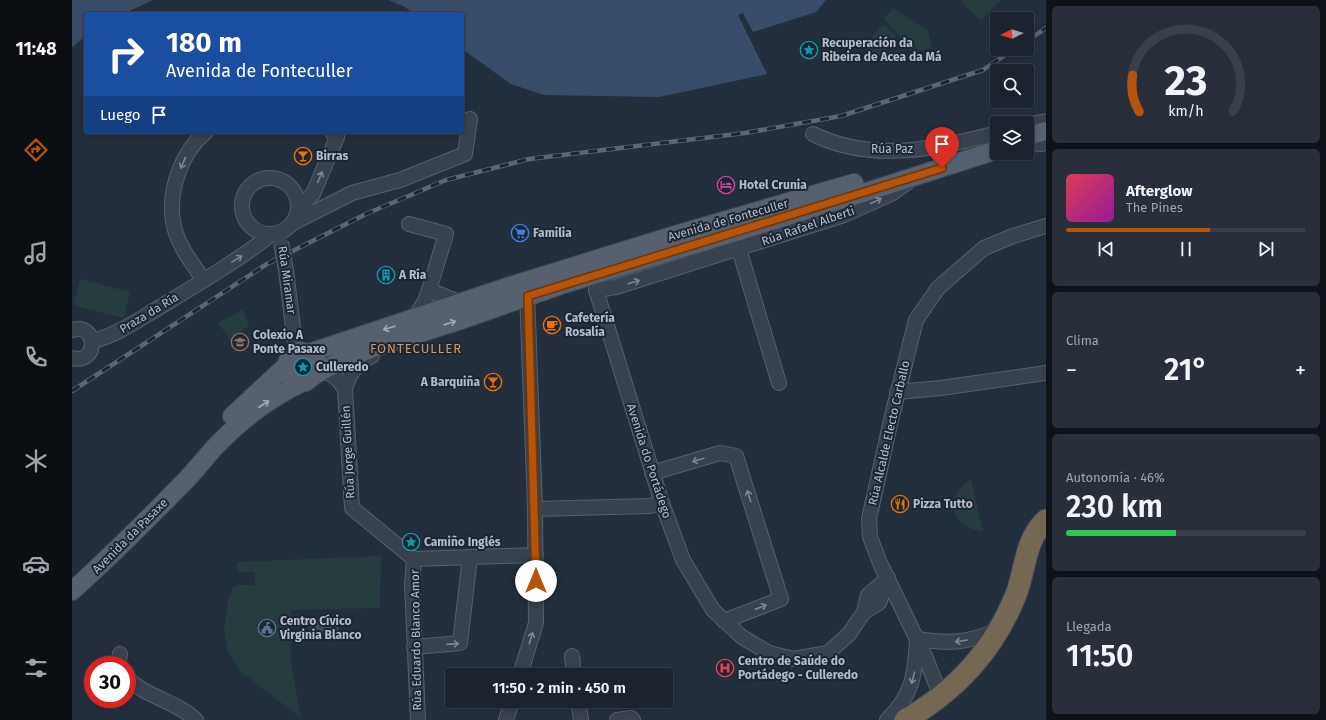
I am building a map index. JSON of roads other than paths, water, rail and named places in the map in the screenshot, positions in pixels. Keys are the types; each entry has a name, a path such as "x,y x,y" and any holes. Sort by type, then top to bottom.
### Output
{"highway":[{"path":"905,720 941,697 967,674 984,654 998,630 1017,590 1030,541 1046,520"}],"main road":[{"path":"1034,134 1046,131"},
{"path":"1034,140 1046,137"},
{"name":"Avenida de Fonteculler","path":"182,477 235,413 297,357 675,235 990,146"},
{"name":"Avenida de Fonteculler","path":"182,477 251,413 274,397 314,376 376,347 429,330 527,294 591,279 628,264 844,207 917,176 990,152"},
{"path":"746,214 829,198 844,207"},
{"path":"297,357 317,362 314,376 297,382 291,378 287,373 297,357"},
{"name":"Avenida da Pasaxe","path":"72,580 182,477"},
{"name":"Avenida da Pasaxe","path":"72,591 99,567 182,477"}],"street":[{"name":"Praza da Ría","path":"92,342 108,338 250,251 278,236 293,223 352,193 400,180 465,154 470,119"},
{"path":"1034,124 1046,121"},
{"path":"204,134 184,159 173,189 173,221 184,251 204,280"},
{"path":"293,223 299,208 313,194 337,137 334,134"},
{"name":"Rúa Paz","path":"813,134 831,143 881,152 925,149 990,135"},
{"path":"1034,143 1046,143"},
{"path":"278,236 264,233 255,229 244,216 243,198 253,183 268,177 284,181 296,193 299,208"},
{"name":"Rúa Rafael Alberti","path":"591,279 616,287 739,249 844,207"},
{"path":"409,224 446,234 425,301 414,319"},
{"name":"Rúa Alcalde Electo Carballo","path":"941,697 932,671 870,537 869,519 897,392 916,320 938,288 984,248 1012,236 1046,226"},
{"path":"591,279 664,246 675,235"},
{"name":"Rúa Miramar","path":"278,236 286,270 297,357"},
{"path":"739,249 779,383"},
{"name":"Avenida de Fonteculler","path":"484,296 527,294 591,279"},
{"name":"Avenida do Portádego","path":"591,279 662,503 683,560 712,610 742,637 769,653 794,659 828,653 849,634 864,612 879,603 888,578"},
{"path":"429,290 461,303"},
{"path":"522,668 536,623 536,538 527,294"},
{"path":"72,330 84,330 88,333 92,342 91,351 88,355 78,359 72,358"},
{"name":"Rúa Jorge Guillén","path":"414,559 352,508 345,389 350,374 356,365 366,358 402,344 429,330"},
{"path":"897,392 941,388 1046,373"},
{"name":"Rúa Jorge Guillén","path":"314,376 332,374 338,379 345,389"},
{"path":"652,473 720,453 736,456 781,599 724,621"},
{"path":"535,509 650,506 662,503"},
{"path":"507,555 536,538"},
{"path":"414,559 536,555"},
{"path":"414,647 460,644 470,557"},
{"name":"Rúa Eduardo Blanco Amor","path":"414,559 412,584 418,720"},
{"path":"864,612 882,609 903,610"},
{"path":"887,720 896,711 909,691 916,667 917,640 947,643 973,640 998,630"},
{"path":"572,656 573,668"},
{"path":"136,686 185,710 188,718"},
{"path":"506,720 510,708"},
{"path":"579,708 581,720"},
{"path":"617,720 631,718 633,720"}],"water":[{"path":"72,0 153,0 127,12 84,12 84,38 72,47"},
{"path":"388,0 826,0 816,12 753,32 743,13 738,15 767,74 659,97 544,95 511,84 464,50 464,12 411,12 405,7"},
{"path":"337,617 339,632 310,635 309,620"}],"railway":[{"path":"1034,36 1046,28"},
{"path":"72,391 267,264 366,214 446,180 529,159 745,133 841,116 983,70 1004,56"}],"place":[{"name":"Recuperación da Ribeira de Acea da Má","path":"809,50"},
{"name":"Birras","path":"303,156"},
{"name":"Hotel Crunia","path":"726,185"},
{"name":"Familia","path":"520,233"},
{"name":"A Ría","path":"386,275"},
{"name":"Cafetería Rosalía","path":"552,325"},
{"name":"Colexio A Ponte Pasaxe","path":"240,342"},
{"name":"Culleredo","path":"303,367"},
{"name":"A Barquiña","path":"493,382"},
{"name":"Pizza Tutto","path":"900,504"},
{"name":"Camiño Inglés","path":"411,542"},
{"name":"Centro Cívico Virginia Blanco","path":"267,628"},
{"name":"Centro de Saúde do Portádego - Culleredo","path":"725,668"}],"district":[{"name":"FONTECULLER","path":"416,348"}]}
